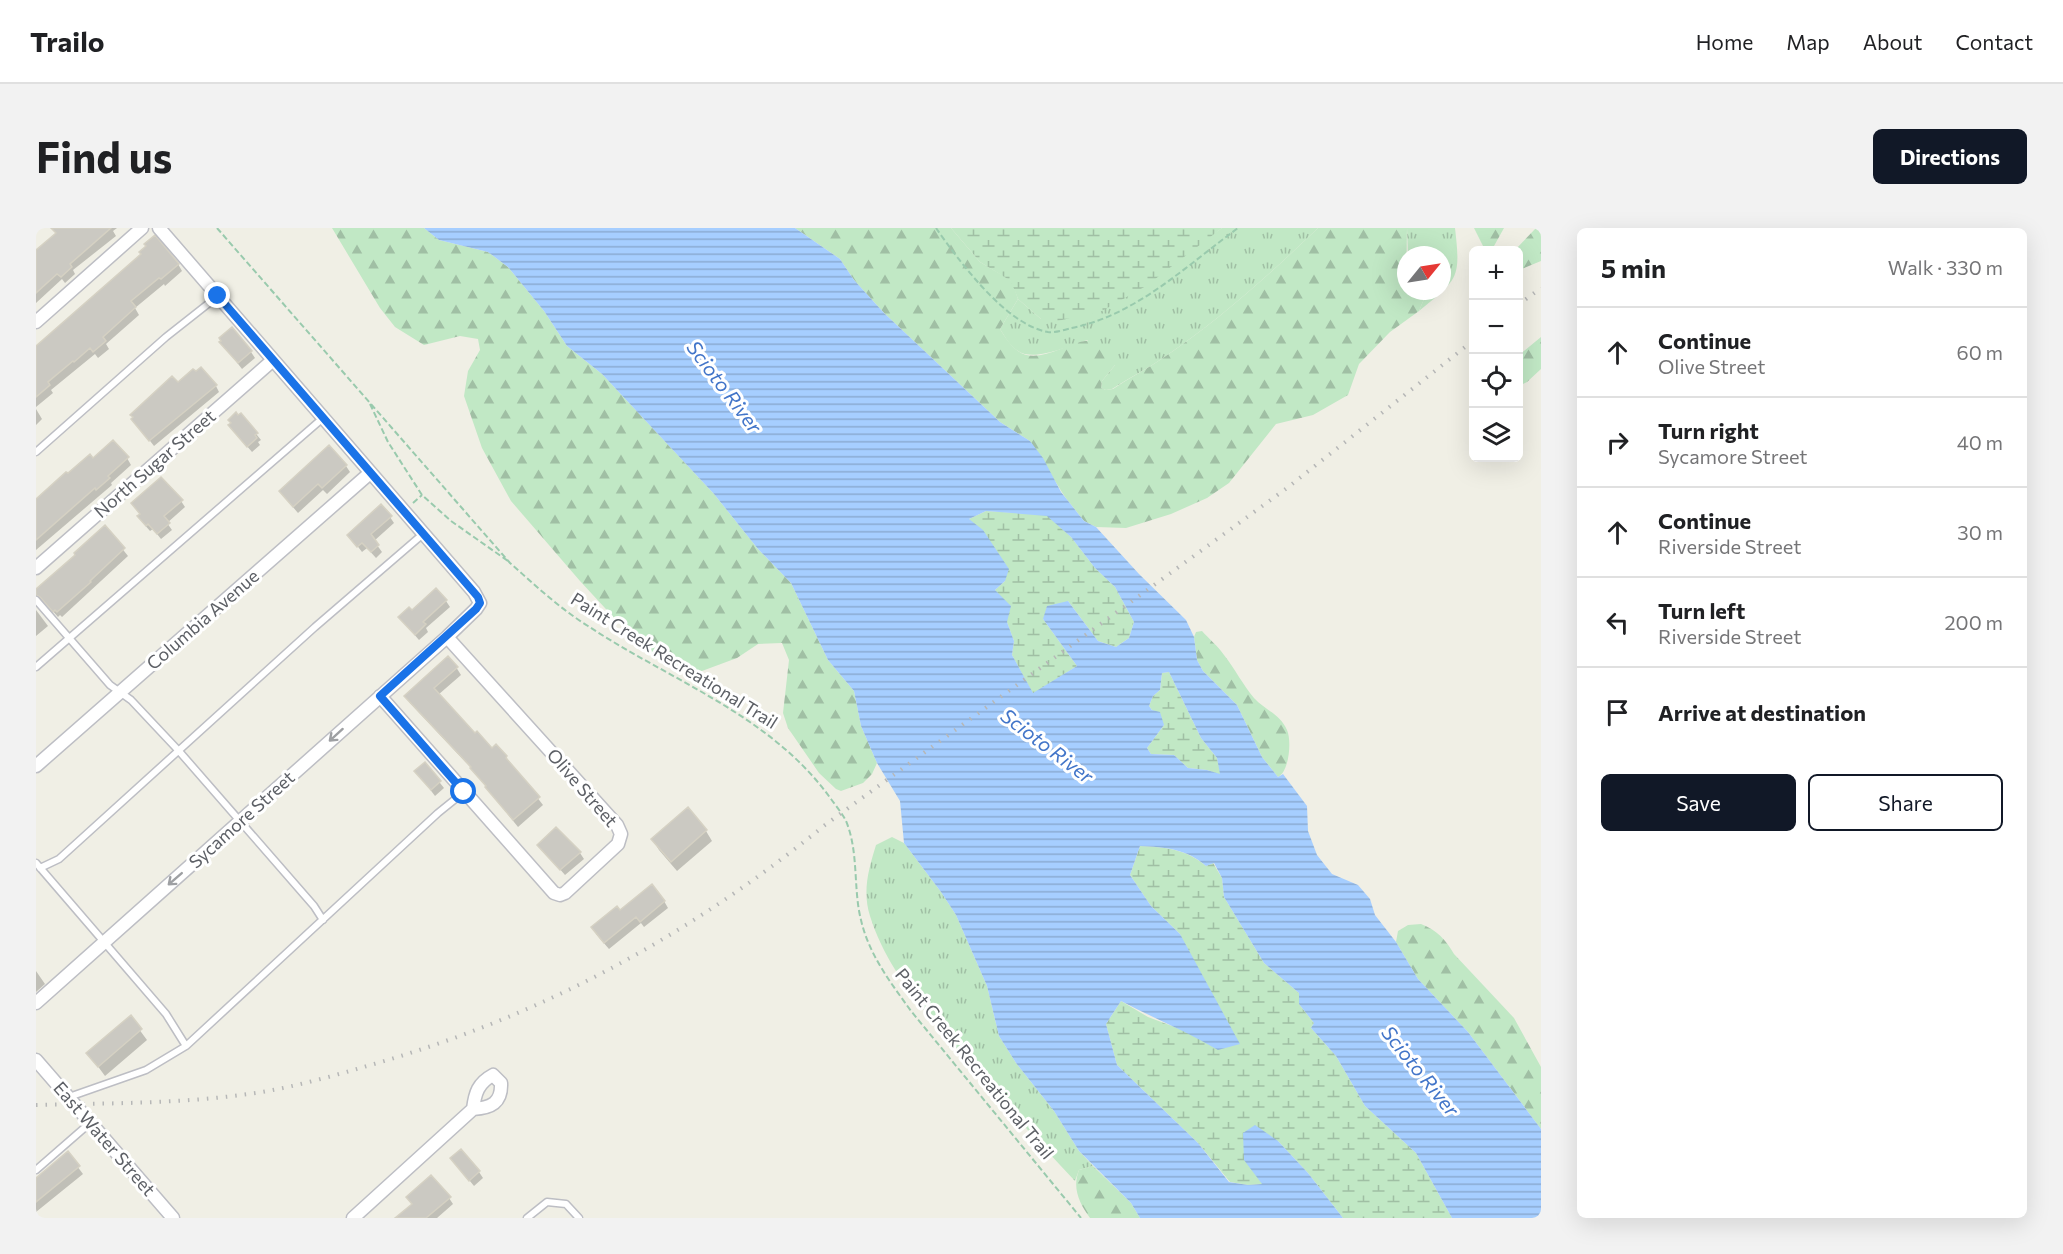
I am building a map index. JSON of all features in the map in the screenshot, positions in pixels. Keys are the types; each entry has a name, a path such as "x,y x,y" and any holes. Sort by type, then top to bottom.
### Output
{"street":[{"path":"36,322 142,228"},
{"path":"159,228 423,534"},
{"name":"North Sugar Street","path":"36,568 273,360"},
{"name":"Columbia Avenue","path":"36,766 370,473"},
{"name":"Sycamore Street","path":"36,1003 476,609 480,603 474,592 423,534"},
{"name":"Olive Street","path":"380,696 554,893 560,895 565,893 618,844 621,834 617,825 447,637"},
{"name":"East Water Street","path":"36,1060 173,1218"},
{"path":"353,1218 473,1109"}],"lane":[{"path":"36,452 166,337 218,296"},
{"path":"36,667 323,418"},
{"path":"186,1046 166,1014 38,865 59,858 315,627 423,534"},
{"path":"36,600 69,639 178,750 314,906 322,920"},
{"path":"69,1097 146,1070 186,1046 438,813 464,792"},
{"path":"36,1170 91,1123"},
{"path":"527,1218 547,1202 566,1204 579,1218"}],"path":[{"name":"Paint Creek Recreational Trail","path":"217,228 510,563 554,602 587,626 749,720 800,761 845,819 861,922 867,942 880,966 911,1011 1081,1218"},
{"path":"936,228 962,264 1017,320 1049,332 1087,325 1139,302 1238,228"},
{"path":"369,402 388,442 422,495 451,521 510,563"}],"green space":[{"path":"332,228 424,228 439,240 488,252 508,267 544,311 567,346 602,374 714,494 758,549 791,583 828,660 854,691 861,726 877,763 872,774 863,783 841,791 836,789 819,773 788,728 783,713 789,660 782,643 758,644 737,658 702,671 672,667 641,647 511,501 482,448 464,396 468,371 480,350 478,339 460,336 424,345 395,327 380,308"},
{"path":"795,228 951,228 980,262 1012,281 1018,299 1000,329 1013,346 1026,355 1034,356 1085,341 1105,345 1115,351 1115,365 1102,381 1101,388 1106,390 1113,389 1157,362 1204,328 1263,279 1318,228 1407,228 1407,246 1397,246 1397,300 1424,300 1419,311 1390,332 1359,364 1348,395 1313,415 1276,424 1229,483 1207,498 1171,514 1126,528 1096,527 1084,521 1065,497 1030,441 1000,422 884,313 854,280 840,259"},
{"path":"951,228 1222,228 1146,286 1102,311 1053,322 1041,319 1018,299 1011,281 980,262"},
{"path":"1222,228 1318,228 1263,279 1204,328 1157,362 1112,389 1101,388 1102,381 1115,365 1087,340 1052,352 1025,354 1013,347 1000,329 1018,299 1041,319 1197,245"},
{"path":"1407,228 1455,228 1457,268 1451,281 1451,246 1408,246"},
{"path":"1474,228 1504,228 1494,246 1483,246"},
{"path":"1536,228 1541,228 1541,261 1523,268 1523,246 1519,246"},
{"path":"1424,300 1432,300 1419,311"},
{"path":"1541,337 1541,369 1523,384 1523,354"},
{"path":"986,511 1047,515 1071,537 1095,568 1115,587 1134,622 1129,638 1116,647 1098,641 1068,601 1043,619 1077,666 1033,694 1012,655 1014,641 995,590 1005,581 969,519"},
{"path":"1202,631 1222,652 1254,698 1276,716 1287,730 1289,741 1287,763 1278,777 1262,757 1237,705 1203,671 1197,660 1194,637 1196,632"},
{"path":"1169,672 1201,738 1217,758 1221,775 1207,770 1188,768 1174,755 1151,754 1147,748 1164,725 1149,706 1153,696 1160,690 1162,673"},
{"path":"892,837 904,843 956,915 987,986 999,1036 1016,1063 1054,1111 1079,1151 1093,1166 1079,1170 1075,1181 937,1026 910,992 887,955 870,916 867,889 876,845"},
{"path":"1140,846 1183,852 1206,866 1213,863 1222,878 1224,897 1264,963 1299,993 1299,1004 1314,1023 1311,1028 1336,1056 1365,1106 1416,1153 1452,1218 1343,1218 1308,1173 1278,1141 1263,1184 1248,1185 1230,1182 1198,1143 1117,1065 1106,1024 1121,1001 1148,1017 1188,1032 1217,1049 1180,934 1151,906 1130,875"},
{"path":"1421,924 1432,929 1448,944 1454,954 1514,1018 1541,1067 1541,1129 1468,1032 1418,979 1396,942 1398,931 1408,925"},
{"path":"1093,1166 1131,1203 1140,1218 1090,1218 1080,1201 1076,1183 1079,1170"}],"water":[{"name":"Scioto River","path":"424,228 795,228 840,259 854,280 884,313 1000,422 1030,441 1043,458 1061,492 1084,521 1096,527 1186,620 1194,637 1197,660 1203,671 1237,705 1262,757 1278,777 1283,774 1307,806 1308,831 1317,855 1332,874 1358,885 1370,899 1375,915 1396,942 1418,979 1468,1032 1541,1129 1541,1218 1452,1218 1416,1153 1365,1106 1336,1056 1311,1028 1314,1023 1299,1004 1299,993 1264,963 1224,897 1222,878 1214,863 1206,866 1183,852 1140,846 1130,875 1151,906 1180,934 1240,1044 1218,1050 1121,1001 1106,1024 1117,1065 1198,1143 1229,1182 1248,1185 1262,1184 1244,1160 1243,1133 1255,1125 1278,1141 1308,1173 1343,1218 1140,1218 1131,1203 1079,1151 1054,1111 1016,1063 999,1036 987,986 956,915 904,843 900,801 877,763 861,726 854,691 828,660 791,583 758,549 714,494 602,374 567,346 544,311 508,267 488,252 439,240","holes":["986,511 1047,516 1071,537 1095,568 1115,587 1134,622 1129,638 1116,647 1098,641 1068,601 1047,606 1043,619 1077,666 1033,693 1012,655 1014,641 1007,622 1011,606 995,590 1005,581 1009,569 983,530 969,519","1169,672 1201,738 1217,758 1220,774 1188,768 1174,755 1151,754 1147,748 1164,725 1160,712 1152,710 1149,706 1153,696 1160,690 1162,673"]}],"building":[{"path":"51,228 111,228 70,264 72,267 61,277 57,274 36,293 36,250 56,233"},
{"path":"155,235 179,264 131,301 136,307 103,337 106,341 93,352 90,348 73,361 48,382 50,385 36,397 36,346 141,254 139,252 146,246 144,244"},
{"path":"232,327 252,351 238,363 219,342 221,341 219,338"},
{"path":"201,367 217,385 149,441 130,415 172,376 178,382 193,369 196,371"},
{"path":"236,412 238,415 241,413 258,433 255,435 257,438 247,447 228,425 231,423 228,420"},
{"path":"113,440 129,457 108,476 110,478 96,490 95,488 36,540 36,499 66,472 68,473 90,454 93,458"},
{"path":"329,445 347,465 322,488 318,484 293,507 279,491"},
{"path":"161,477 183,500 164,516 170,523 157,534 137,516 140,514 131,503"},
{"path":"381,504 392,516 371,534 379,545 371,552 362,543 357,547 347,535"},
{"path":"105,525 125,548 91,582 57,612 55,610 53,612 36,595 36,589"},
{"path":"436,588 447,600 423,622 426,624 415,635 398,617 409,607 412,610"},
{"path":"448,656 458,667 434,688 475,733 477,731 492,748 496,744 540,797 513,820 471,767 404,696"},
{"path":"425,762 441,781 431,790 414,771"},
{"path":"688,807 707,830 671,862 651,839"},
{"path":"556,827 581,852 560,870 537,845"},
{"path":"652,884 665,901 640,922 636,917 604,943 591,927 617,906 620,910"},
{"path":"131,1015 142,1029 98,1067 86,1053"},
{"path":"461,1149 480,1171 469,1181 450,1158"},
{"path":"68,1151 80,1166 36,1202 36,1178"},
{"path":"431,1175 451,1197 426,1218 395,1218 412,1204 406,1197"}],"railway":[{"path":"1523,301 1541,288"},
{"path":"36,1105 206,1099 302,1084 431,1046 492,1024 609,970 665,938 773,866 825,825 1287,488 1469,344"}],"route":[{"path":"218,296 478,597 480,603 476,609 380,696 464,792"}]}
